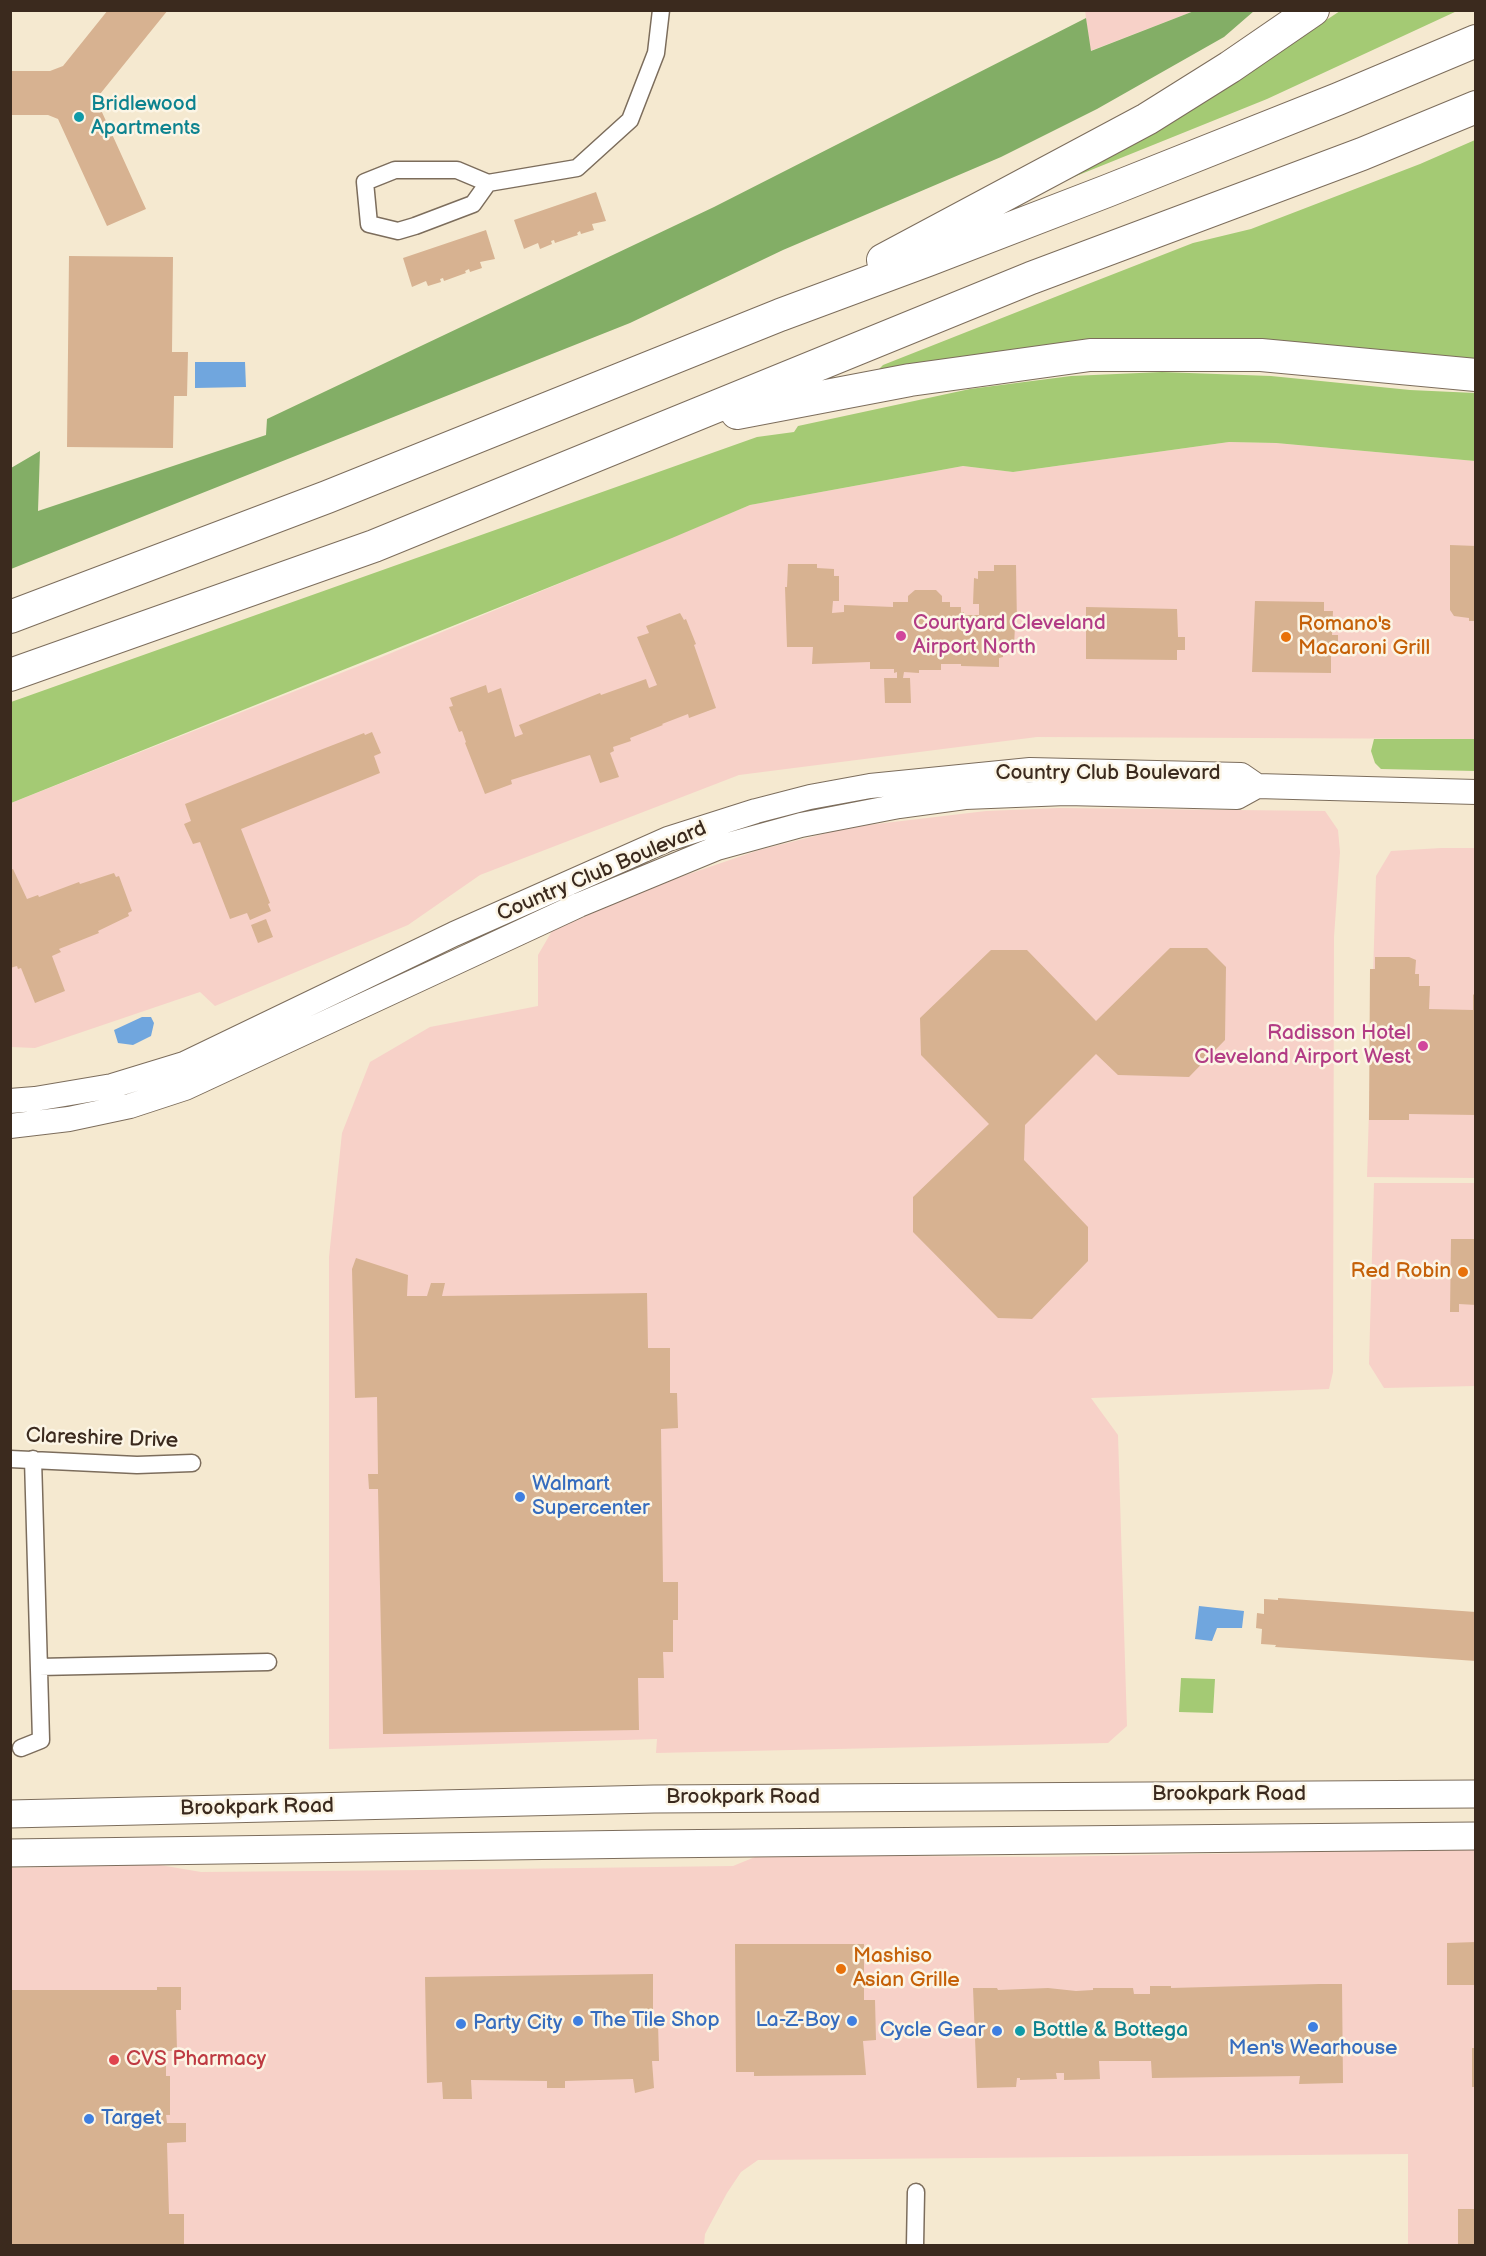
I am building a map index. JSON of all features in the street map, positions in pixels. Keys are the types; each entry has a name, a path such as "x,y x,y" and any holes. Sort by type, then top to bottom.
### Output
{"highway":[{"path":"780,315 1147,118 1230,67 1313,10"},
{"path":"10,617 338,492 780,315 1107,191 1476,41"},
{"path":"10,675 374,546 1031,278 1362,154 1476,107"},
{"path":"672,425 910,380 1090,356 1261,355 1476,375"}],"main road":[{"name":"Brookpark Road","path":"10,1814 654,1799 1476,1794"},
{"name":"Brookpark Road","path":"10,1853 1476,1836"}],"street":[{"path":"488,183 472,204 415,226 398,231 369,224 365,182 395,170 457,171 488,183 577,168 630,120 656,53 661,10"},
{"name":"Country Club Boulevard","path":"10,1101 112,1086 184,1064 454,934 668,839 756,811 810,797 880,785 1030,770 1241,775 1257,786"},
{"name":"Country Club Boulevard","path":"10,1126 69,1119 130,1106 185,1088 579,905 676,863 735,843 833,819 899,806 965,797 1066,793 1238,797 1257,786 1476,792"},
{"name":"Clareshire Drive","path":"10,1459 137,1465 192,1464"},
{"path":"21,1748 41,1740 33,1459"},
{"path":"39,1667 268,1662"},
{"path":"915,2246 916,2192"}],"shaded area":[{"path":"1085,10 1194,11 1090,51"},
{"path":"1229,442 1276,443 1475,461 1475,739 1037,737 739,775 480,875 408,925 215,1006 200,992 35,1048 11,1047 11,803 379,658 750,505 963,466 1013,472"},
{"path":"1059,808 1325,811 1338,830 1340,852 1334,937 1333,1372 1329,1389 1091,1398 1118,1435 1127,1726 1108,1743 656,1753 657,1739 329,1749 329,1257 342,1133 370,1062 430,1027 538,1006 538,955 552,931 654,886 759,850 851,827 986,811"},
{"path":"1475,848 1475,1178 1367,1177 1376,876 1391,851"},
{"path":"1374,1183 1475,1183 1475,1386 1384,1388 1369,1364"},
{"path":"1475,1849 1475,2245 1408,2245 1408,2154 758,2160 741,2172 727,2193 705,2234 704,2245 11,2245 10,1868 154,1864 201,1872 427,1870 733,1866 760,1855 1042,1857"}],"green space":[{"path":"1194,11 1254,11 1224,37 1097,109 1001,157 783,250 630,323 11,569 11,468 40,451 38,511 266,435 267,419 714,207 1086,18 1091,51"},
{"path":"1340,11 1457,11 1267,99 1034,193 1255,67"},
{"path":"1475,140 1475,365 1365,353 870,378 883,365 1088,284 1193,243 1251,229 1420,164"},
{"path":"1162,372 1271,376 1410,390 1475,393 1475,461 1276,443 1229,442 1013,472 963,466 750,505 11,803 11,702 757,437 794,432 798,426 970,389 1071,376"},
{"path":"1374,739 1475,739 1475,771 1381,769 1375,763 1371,751"},
{"path":"1181,1678 1215,1679 1213,1713 1179,1712"}],"water":[{"path":"195,362 245,362 246,387 195,388"},
{"path":"142,1017 151,1017 154,1023 151,1036 133,1045 118,1043 114,1030"},
{"path":"1199,1606 1244,1611 1242,1628 1217,1628 1212,1641 1195,1639"}],"building":[{"name":"Bridlewood Apartments","path":"108,10 168,10 96,99 146,209 107,226 58,119 48,115 10,115 10,71 50,71 63,66"},
{"path":"596,192 606,221 592,224 594,230 581,234 580,231 578,235 555,243 554,240 551,241 552,244 540,249 538,243 524,249 514,220"},
{"path":"486,230 495,259 480,262 482,268 470,272 469,269 465,271 466,273 444,281 443,278 440,279 441,282 428,286 426,281 412,287 403,258"},
{"path":"69,256 173,257 172,352 188,352 187,396 174,396 173,448 67,447"},
{"path":"1450,545 1476,546 1476,621 1454,616 1450,610"},
{"name":"Courtyard Cleveland Airport North","path":"788,564 817,564 817,568 834,569 834,576 839,576 839,601 833,601 832,613 844,612 844,605 893,607 893,602 908,602 908,596 915,590 936,590 942,596 942,602 950,602 950,607 961,607 964,615 979,615 979,604 973,604 974,578 978,579 978,571 994,571 994,565 1016,565 1017,625 1015,625 1014,647 1008,647 1008,654 1003,654 1003,657 999,658 999,667 941,664 941,670 919,670 919,673 904,672 903,678 910,678 911,703 885,703 884,678 897,678 897,672 894,673 894,669 870,669 870,662 812,664 813,647 787,647 785,587 787,587"},
{"path":"1255,601 1324,602 1324,611 1333,611 1332,635 1338,635 1338,649 1331,649 1331,673 1252,672"},
{"path":"1086,607 1177,609 1178,637 1185,637 1185,650 1177,650 1177,660 1086,659"},
{"path":"680,613 684,620 686,619 696,644 694,645 716,708 689,718 688,714 613,747 614,751 610,753 619,777 600,783 590,755 511,780 512,784 485,794 462,731 459,732 449,707 453,706 450,698 486,685 488,693 501,688 515,737 523,734 519,725 600,693 601,695 646,679 649,688 657,685 637,637 649,633 646,626"},
{"path":"372,732 381,753 374,756 380,773 241,829 270,903 268,904 271,911 250,920 247,913 230,919 200,842 193,844 184,824 191,821 185,804 364,733 365,735"},
{"path":"13,869 27,899 114,873 116,877 119,876 132,911 128,913 129,916 98,931 99,933 59,949 61,952 52,956 65,991 35,1003 21,968 18,969 17,966 10,968 10,870"},
{"path":"266,919 273,937 258,943 251,925"},
{"path":"1170,948 1207,948 1226,967 1225,1040 1189,1077 1118,1075 1096,1054 1025,1125 1024,1160 1088,1227 1088,1261 1032,1319 998,1318 913,1232 913,1197 989,1124 921,1055 920,1018 991,950 1027,950 1096,1021"},
{"name":"Radisson Hotel Cleveland Airport West","path":"1375,957 1409,957 1416,960 1415,974 1419,974 1419,986 1430,986 1429,1009 1473,1010 1473,995 1476,992 1476,1115 1409,1114 1409,1120 1369,1120 1370,969 1375,969"},
{"name":"Red Robin","path":"1451,1239 1476,1239 1476,1305 1459,1304 1459,1312 1450,1312"},
{"name":"Walmart Supercenter","path":"356,1258 408,1275 407,1296 427,1296 431,1283 445,1283 442,1296 647,1293 648,1348 670,1348 670,1393 677,1393 678,1428 661,1429 663,1582 678,1582 678,1620 673,1620 673,1652 663,1652 664,1678 638,1678 639,1730 383,1734 378,1489 369,1489 368,1474 378,1474 377,1397 355,1398 352,1269"},
{"path":"1278,1598 1476,1612 1476,1661 1275,1647 1276,1645 1261,1644 1262,1629 1256,1628 1257,1613 1264,1614 1264,1599 1278,1600"},
{"path":"1476,1942 1476,1985 1447,1985 1447,1943"},
{"path":"735,1944 864,1944 864,2000 875,2000 876,2040 863,2041 866,2075 754,2076 754,2072 736,2072"},
{"path":"653,1974 653,2022 658,2022 659,2061 652,2061 654,2088 635,2093 633,2079 565,2081 565,2088 547,2088 547,2081 471,2080 472,2099 443,2099 442,2082 427,2083 425,1977"},
{"path":"1342,1984 1343,2083 1299,2084 1300,2076 1152,2078 1151,2061 1099,2061 1100,2079 1064,2080 1064,2073 1056,2073 1057,2079 1020,2080 1017,2078 1016,2087 977,2088 973,1988 997,1988 998,1990 1048,1988 1076,1991 1093,1990 1093,1988 1133,1988 1134,1994 1150,1994 1150,1986 1171,1986 1171,1988"},
{"name":"Target","path":"157,1987 181,1987 181,2010 176,2010 177,2051 166,2051 166,2076 170,2076 170,2115 166,2115 167,2123 186,2123 186,2142 167,2143 169,2214 184,2214 184,2246 10,2246 10,1990 157,1990"},
{"path":"1472,2048 1476,2048 1476,2087 1472,2087"},
{"path":"1458,2209 1476,2209 1476,2246 1458,2246"}],"place":[{"name":"Bridlewood Apartments","path":"79,117"},
{"name":"Courtyard Cleveland Airport North","path":"901,636"},
{"name":"Romano's Macaroni Grill","path":"1286,637"},
{"name":"Radisson Hotel Cleveland Airport West","path":"1423,1046"},
{"name":"Red Robin","path":"1463,1272"},
{"name":"Walmart Supercenter","path":"520,1497"},
{"name":"Mashiso Asian Grille","path":"841,1969"},
{"name":"The Tile Shop","path":"578,2021"},
{"name":"La-Z-Boy","path":"852,2021"},
{"name":"Party City","path":"461,2024"},
{"name":"Men's Wearhouse","path":"1313,2027"},
{"name":"Cycle Gear","path":"997,2031"},
{"name":"Bottle & Bottega","path":"1020,2031"},
{"name":"CVS Pharmacy","path":"114,2060"},
{"name":"Target","path":"89,2119"}]}
